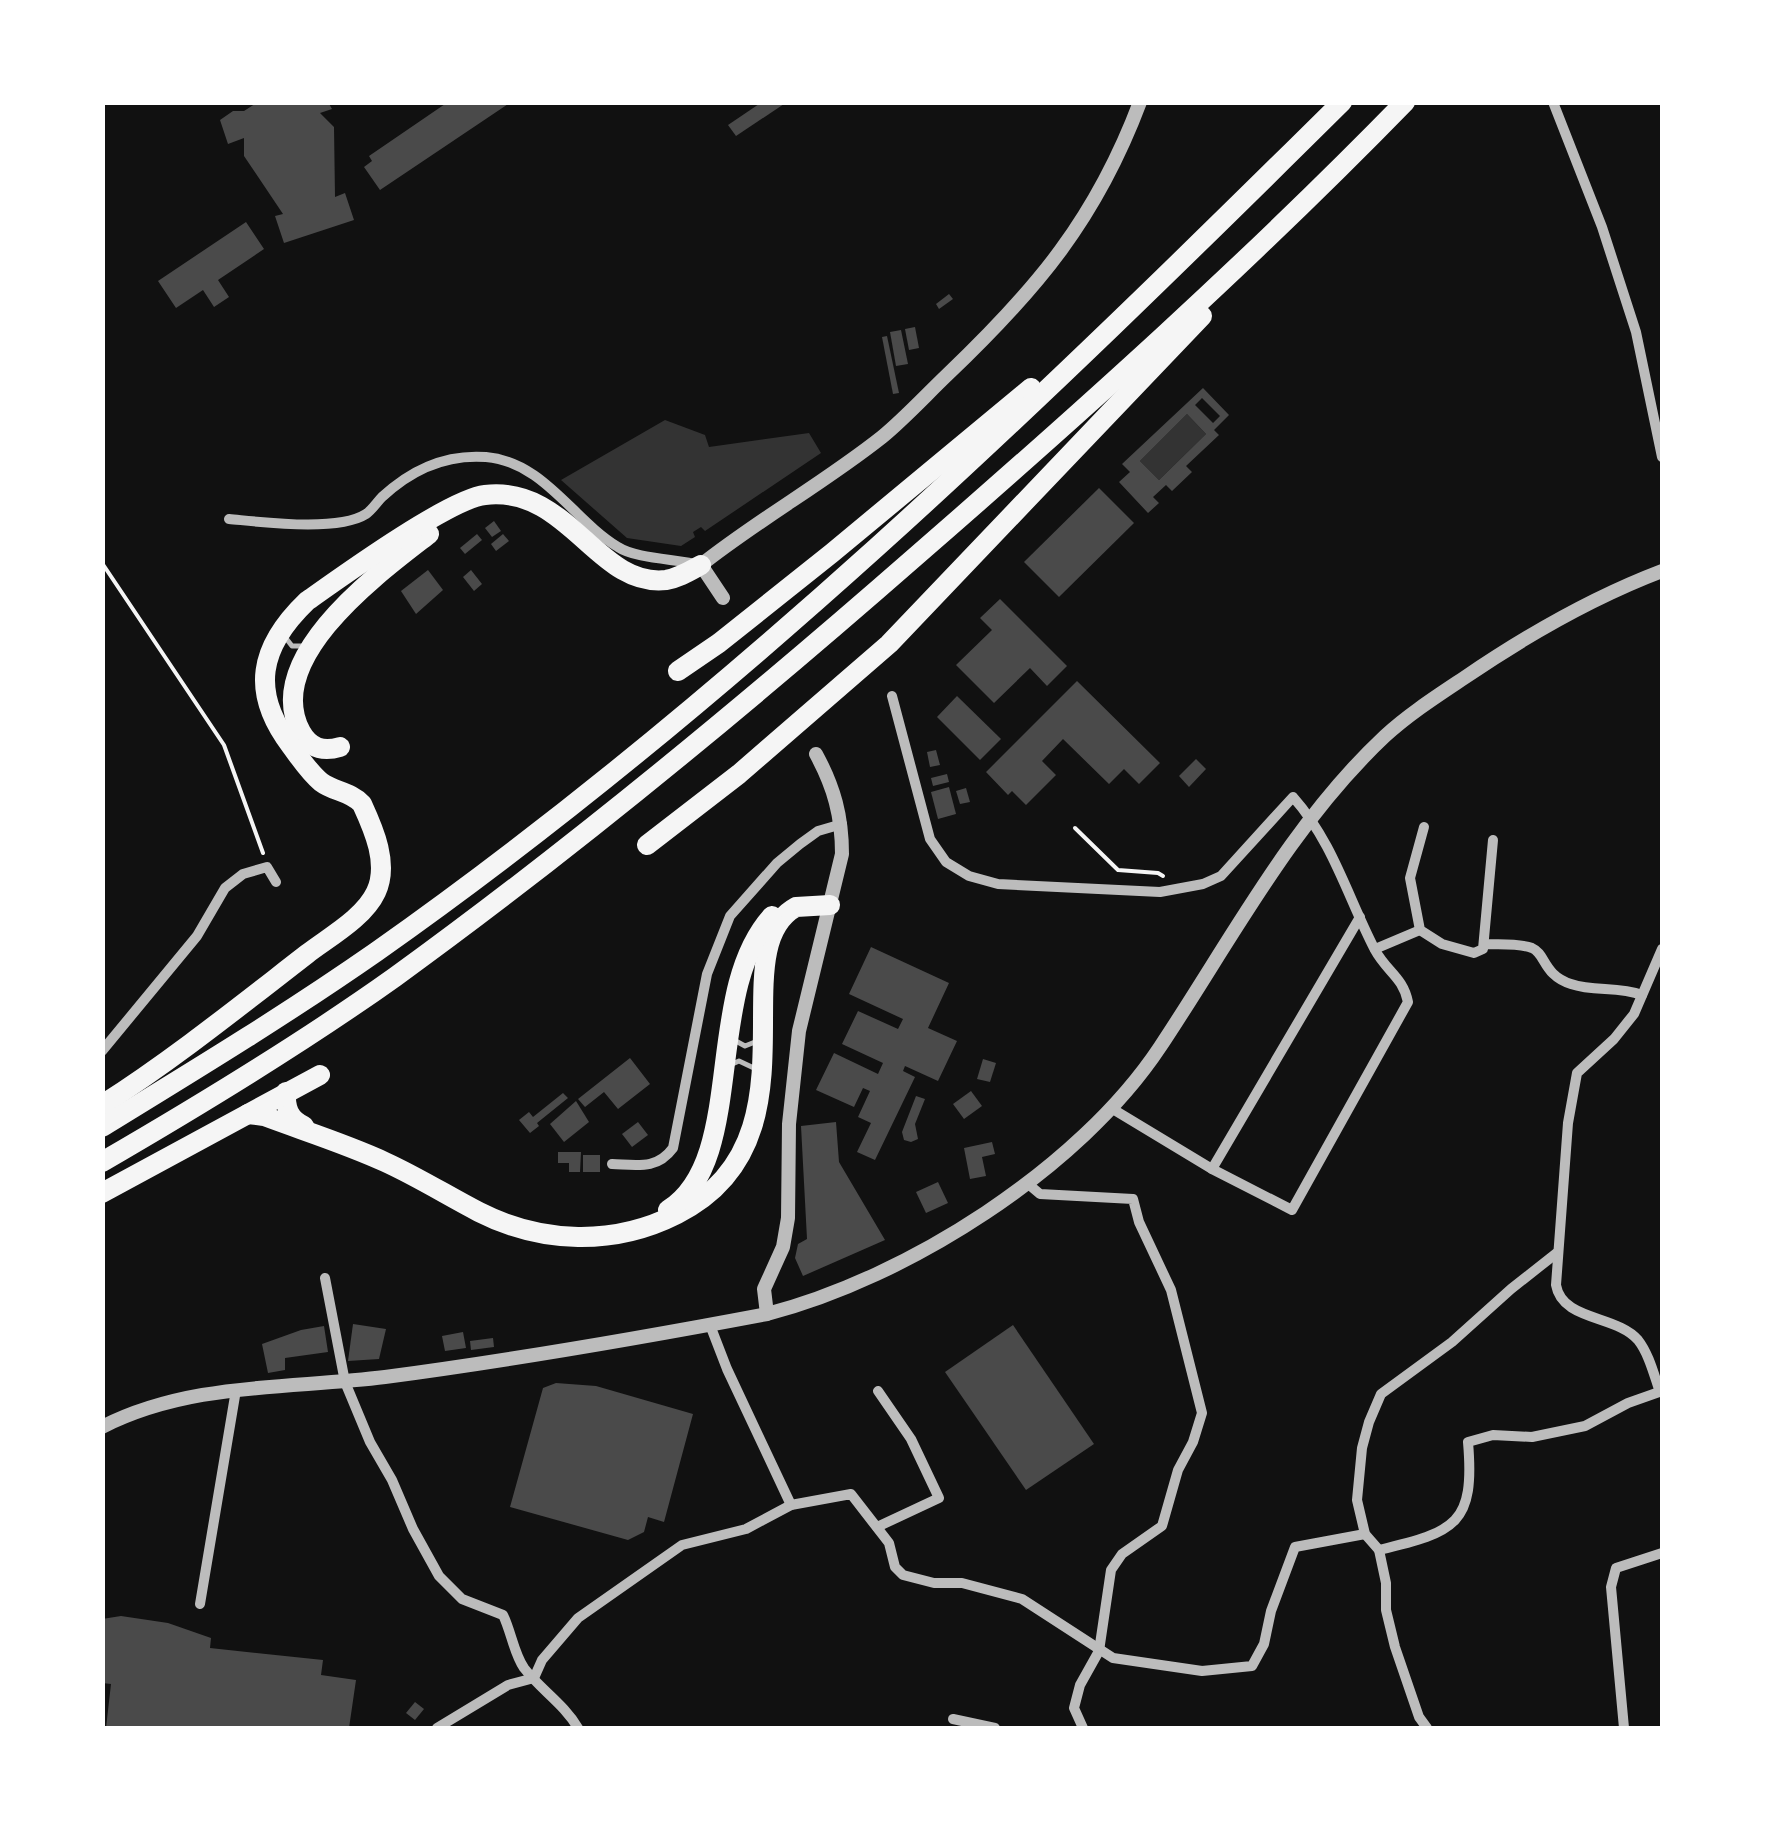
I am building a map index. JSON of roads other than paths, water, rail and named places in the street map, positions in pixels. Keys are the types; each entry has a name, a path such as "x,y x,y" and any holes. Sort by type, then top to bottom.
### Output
{"highway":[{"path":"102,1127 376,952 623,764 856,567 1142,300 1342,102"},
{"path":"647,845 765,752 889,644 1405,102"},
{"path":"102,1162 204,1103 392,978 636,794 958,520 1165,334 1361,147"},
{"path":"678,671 818,564 1142,300"},
{"path":"102,1105 363,911 377,890 382,866 362,804 322,782 272,717 266,700 270,650 284,626 307,601 455,505 485,494 517,496 546,507 632,576 665,580 701,565"},
{"path":"340,747 319,748 303,735 294,713 294,675 315,639 340,610 450,518 480,505 512,504 543,515 618,576 639,585 671,584 701,565"},
{"path":"286,1092 290,1117 299,1124 402,1162 501,1215 574,1232 634,1223 660,1214 682,1200 706,1161 740,976 756,938 768,920 787,904 830,905"},
{"path":"248,1114 264,1116 385,1162 500,1222 536,1234 592,1238 631,1232 664,1221 721,1184 747,1146 756,1119 767,957 774,929 796,907 830,905"},
{"path":"102,1193 320,1075"}],"street":[{"path":"701,565 884,435 997,327 1074,236 1111,173 1140,102"},
{"path":"1553,102 1602,227 1636,332 1662,457"},
{"path":"229,519 291,525 339,521 366,514 407,477 438,460 492,457 544,481 618,548 701,565 723,598"},
{"path":"102,1427 155,1404 236,1390 345,1382 522,1359 768,1314 856,1284 974,1219 1027,1183 1111,1108 1159,1048 1262,887 1312,819 1386,735 1518,642 1584,604 1662,571"},
{"path":"892,696 930,839 946,862 969,876 998,884 1160,892 1203,884 1221,876 1293,797 1330,848 1382,963 1404,985 1408,1002 1292,1210 1212,1170 1111,1108"},
{"path":"768,1314 764,1289 783,1248 788,1218 792,1079 842,854 842,824 829,778 816,754"},
{"path":"612,1164 648,1166 664,1161 673,1148 707,974 730,916 777,863 800,844 818,832 842,824"},
{"path":"1424,827 1410,878 1420,930 1442,944 1474,953 1483,949 1484,944 1493,840"},
{"path":"102,1052 197,936 225,888 243,874 268,867 276,882"},
{"path":"1212,1170 1360,917"},
{"path":"1374,949 1420,930"},
{"path":"1484,944 1532,948 1541,956 1546,970 1582,988 1612,987 1642,995"},
{"path":"1380,1550 1442,1532 1459,1518 1468,1501 1471,1479 1468,1442 1493,1435 1532,1437 1584,1426 1661,1391 1637,1340 1613,1323 1565,1305 1558,1296 1558,1252 1576,1073 1614,1039 1634,1014 1662,949"},
{"path":"1027,1183 1040,1194 1133,1200 1139,1222 1171,1290 1202,1413 1178,1470 1162,1526 1122,1554 1111,1570 1099,1651 1080,1685 1074,1708 1083,1728"},
{"path":"1427,1728 1419,1717 1395,1647 1386,1610 1380,1550 1365,1534 1357,1500 1362,1448 1381,1394 1452,1342 1558,1252"},
{"path":"325,1278 345,1382 370,1442 439,1576 462,1599 503,1615 520,1664 567,1710 578,1728"},
{"path":"710,1325 790,1506"},
{"path":"200,1604 236,1390"},
{"path":"877,1527 939,1498 911,1440 878,1391"},
{"path":"534,1678 542,1660 578,1618 682,1545 746,1529 790,1506 851,1494 889,1543 895,1566 903,1574 934,1583 962,1583 1022,1599 1113,1658 1202,1671 1252,1666 1264,1644 1295,1547 1365,1534"},
{"path":"1624,1728 1611,1587 1616,1568 1662,1552"},
{"path":"438,1728 508,1685 534,1678"},
{"path":"953,1719 995,1728"}],"lane":[{"path":"284,626 292,646 303,646 315,639"},
{"path":"728,1030 738,1044 745,1046 753,1044 763,1032"},
{"path":"722,1075 739,1061 752,1065 761,1078"}]}
